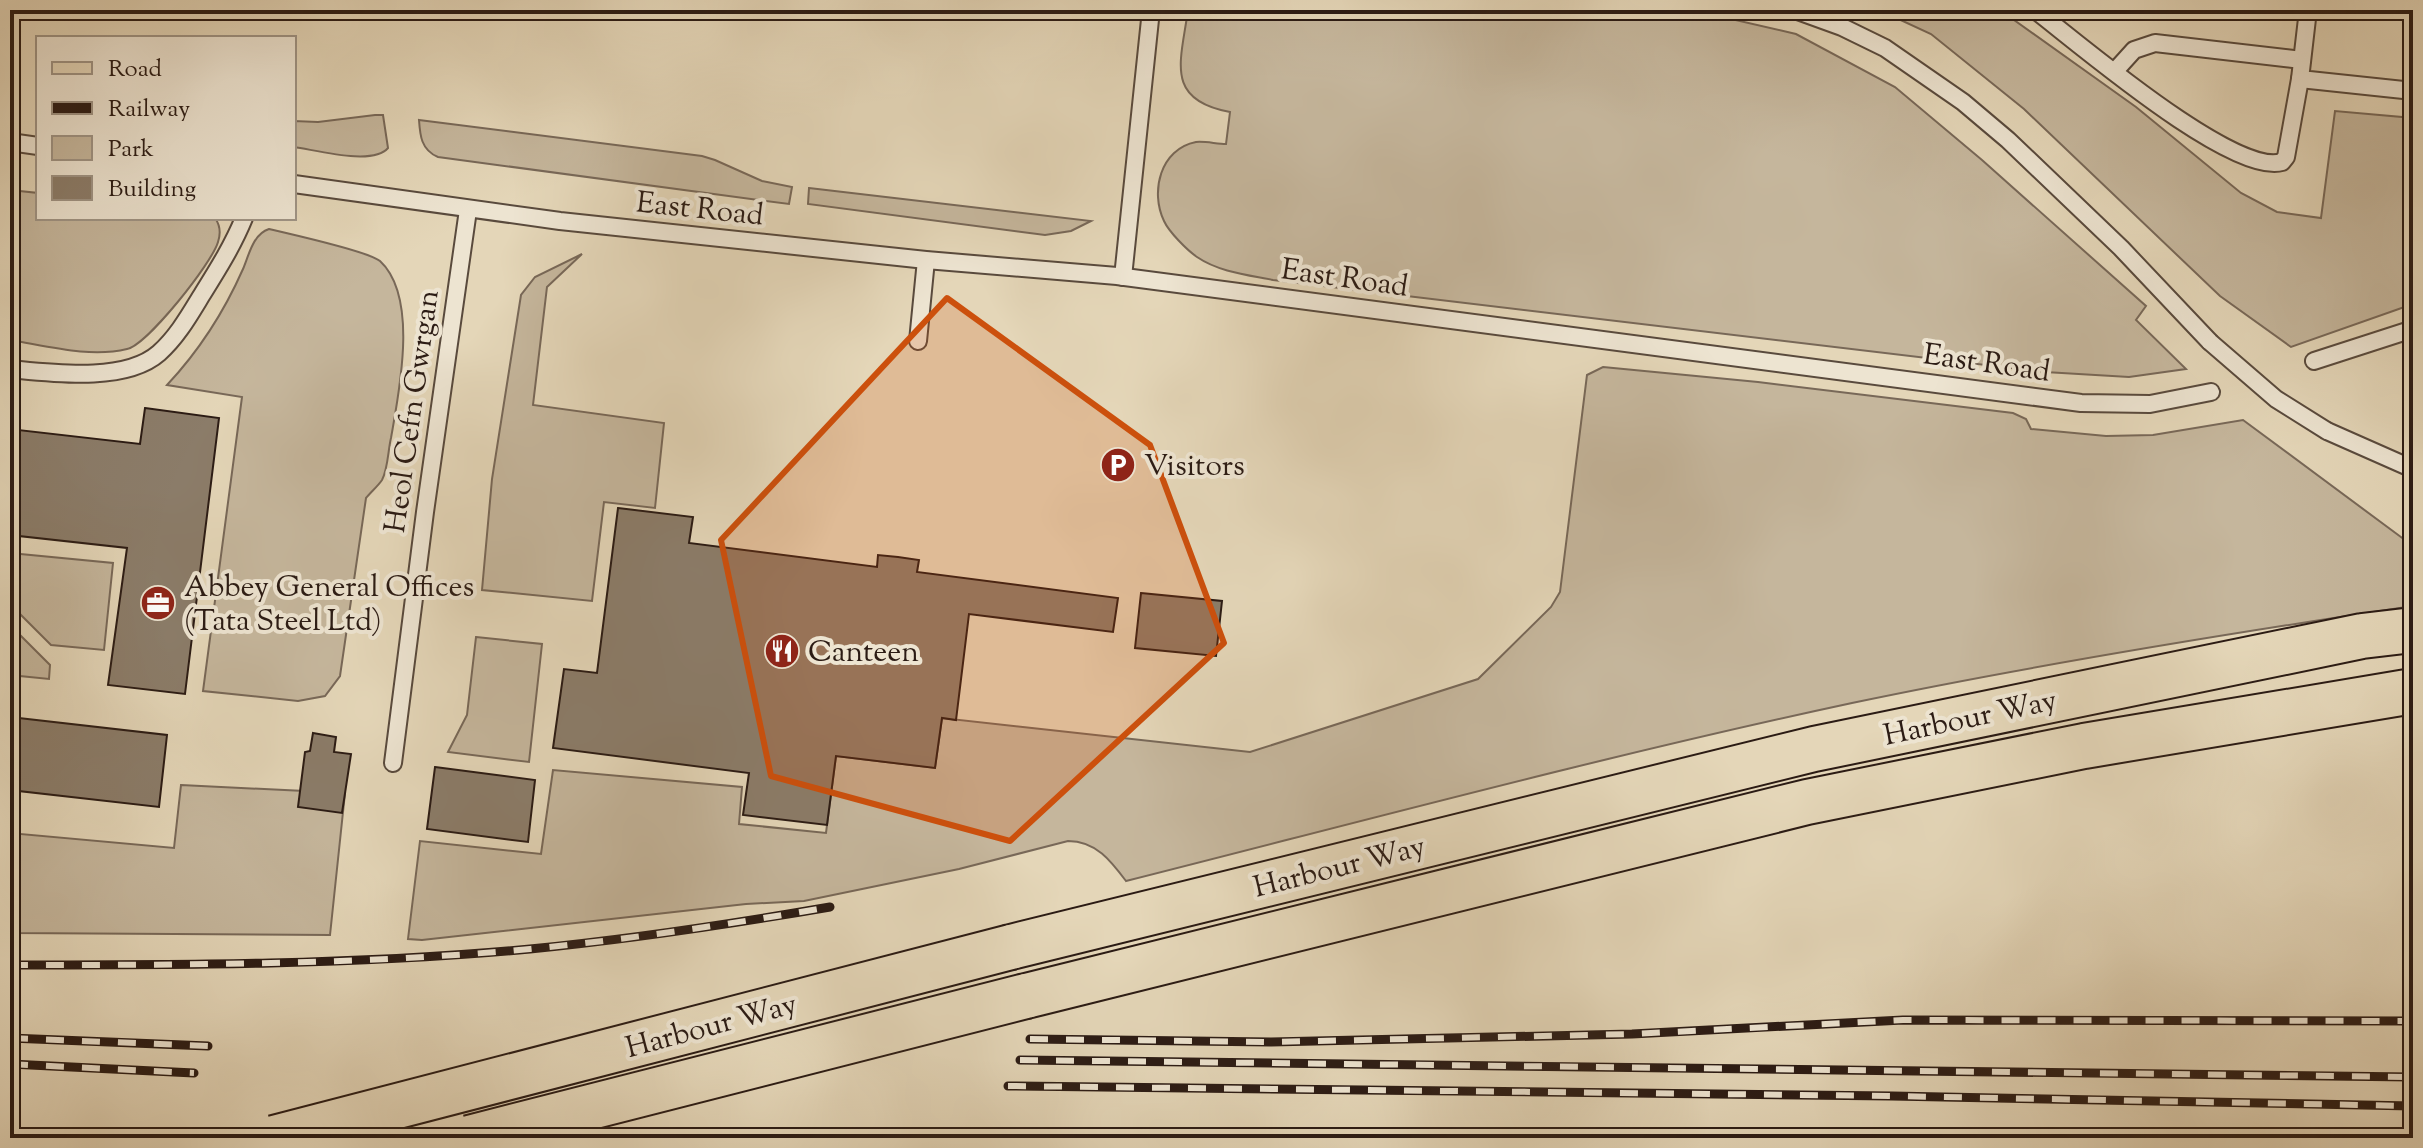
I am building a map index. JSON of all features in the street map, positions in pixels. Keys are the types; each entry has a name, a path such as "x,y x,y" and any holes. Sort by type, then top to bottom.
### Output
{"main road":[{"name":"Harbour Way","path":"274,1138 1011,947 1814,749 2362,636 2413,630"},
{"name":"Harbour Way","path":"469,1138 1807,802 2084,746 2413,691"}],"lane":[{"path":"1123,277 1151,10"},
{"path":"1795,10 1842,27 1885,48 1935,80 2008,140 2121,248 2210,342 2289,409 2327,431 2413,469"},
{"path":"2035,10 2160,109 2195,130 2268,164 2282,162 2286,157 2308,10"},
{"path":"2115,71 2134,50 2155,43 2302,60"},
{"path":"2300,79 2413,91"},
{"path":"10,142 36,146"},
{"name":"East Road","path":"296,184 468,210 926,260 1123,277 2081,403 2150,404 2211,392"},
{"name":"Heol Cefn Gwrgan","path":"393,763 468,210"},
{"path":"10,369 87,373 126,369 158,354 181,328 235,241 243,220"},
{"path":"918,341 926,260"},
{"path":"2314,361 2413,329"}],"highlighted area":[{"path":"947,298 1150,445 1224,643 1010,841 771,776 721,540"}],"green space":[{"path":"1188,10 1692,10 1796,34 1895,87 1982,160 2146,306 2136,320 2186,369 2129,377 2045,372 1273,280 1215,266 1197,257 1174,235 1164,221 1158,197 1161,173 1174,153 1196,142 1226,144 1230,112 1195,98 1186,88 1182,76 1182,46"},
{"path":"1879,10 2000,10 2136,107 2241,193 2277,212 2321,218 2335,111 2413,118 2413,304 2291,347 2220,296 2024,109 1931,34"},
{"path":"383,115 388,148 370,156 357,156 296,147 296,121 318,122"},
{"path":"419,120 702,156 762,181 792,187 789,204 438,157 425,146"},
{"path":"809,188 1091,221 1071,231 1045,235 808,204"},
{"path":"10,190 36,193 36,220 216,220 218,223 219,239 204,267 178,302 137,344 127,349 83,352 10,340"},
{"path":"269,229 345,248 380,261 392,277 403,321 401,371 387,465 382,480 366,498 340,676 325,696 298,701 203,691 242,397 167,385 210,331 236,285 255,240"},
{"path":"582,254 547,287 533,405 664,423 655,508 604,502 592,601 482,590 492,479 521,295 535,277"},
{"path":"1603,367 2013,413 2026,419 2031,429 2106,436 2153,435 2243,420 2409,543 2413,542 2413,606 2132,650 1852,703 1579,766 1126,881 1095,848 1068,841 959,869 804,901 746,904 422,940 408,939 420,841 541,854 553,770 742,787 739,824 826,833 836,756 935,768 942,718 1250,752 1478,679 1551,607 1560,592 1587,375"},
{"path":"10,553 113,563 104,650 51,645 10,604"},
{"path":"10,625 50,665 49,679 10,675"},
{"path":"476,637 542,644 529,762 448,752 467,715"},
{"path":"181,785 345,793 330,935 10,933 10,833 174,848"}],"building":[{"name":"Abbey General Offices (Tata Steel Ltd)","path":"145,408 219,418 185,694 108,685 127,548 10,535 10,429 140,444"},
{"name":"Canteen","path":"618,508 693,517 689,543 877,567 878,555 898,557 919,560 917,572 1118,598 1113,632 969,614 956,720 942,718 935,768 836,756 827,825 743,815 749,773 553,748 564,669 597,673"},
{"path":"1141,593 1222,601 1216,656 1135,648"},
{"path":"10,717 167,735 159,807 10,790"},
{"path":"313,733 336,737 334,752 351,754 342,813 298,807 305,752 310,751"},
{"path":"435,767 535,780 528,842 427,829"}],"railway":[{"path":"10,965 270,963 465,954 643,936 830,907"},
{"path":"1030,1039 1271,1042 1632,1034 1903,1020 2413,1021"},
{"path":"10,1038 208,1046"},
{"path":"1020,1060 2413,1077"},
{"path":"10,1064 194,1073"},
{"path":"1008,1086 1892,1096 2413,1106"}],"place":[{"name":"Visitors","path":"1118,465"},
{"name":"Abbey General Offices (Tata Steel Ltd)","path":"158,603"},
{"name":"Canteen","path":"782,651"}]}
